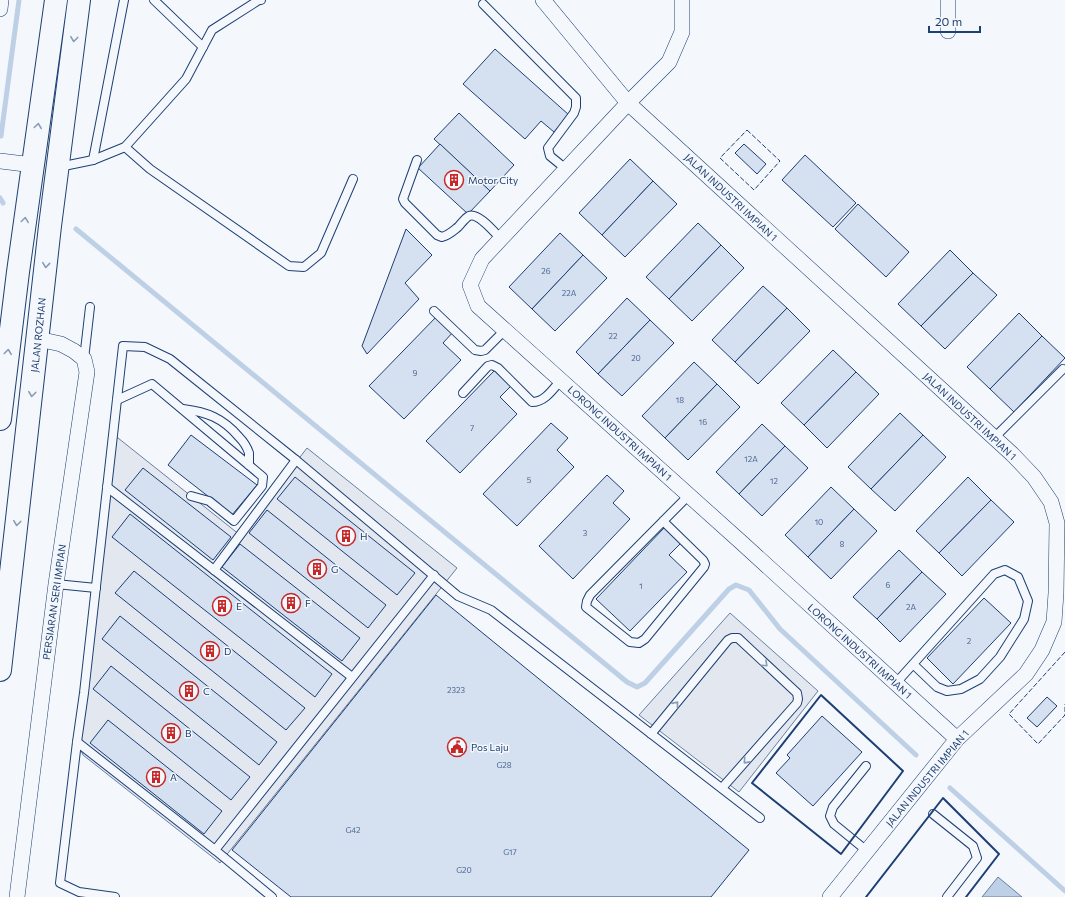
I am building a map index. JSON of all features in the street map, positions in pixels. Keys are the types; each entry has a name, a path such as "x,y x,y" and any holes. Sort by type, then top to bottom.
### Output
{"main road":[{"path":"0,419 18,272 56,0"},
{"name":"JALAN ROZHAN","path":"0,670 50,226 80,0"},
{"path":"33,165 58,167"}],"street":[{"path":"0,9 1,0"},
{"name":"JALAN INDUSTRI IMPIAN 1","path":"543,0 628,103 994,438 1034,477 1051,502 1057,523 1056,593 1054,622 1042,650 1026,674 957,739 830,897"},
{"name":"LORONG INDUSTRI IMPIAN 1","path":"682,0 682,32 669,62 628,103 482,259 470,285 478,306 689,495 957,739"},
{"path":"948,0 948,31"},
{"path":"0,161 33,165"},
{"path":"38,339 61,344 74,351 84,359"},
{"name":"PERSIARAN SERI IMPIAN","path":"17,897 56,584 87,372 84,359"}],"lane":[{"path":"93,160 124,0"},
{"path":"154,0 203,46"},
{"path":"58,167 93,160 125,147 186,79 212,30 261,0"},
{"path":"483,4 576,98 574,113 548,148 550,156 566,169"},
{"path":"125,147 150,169 290,266 304,266 321,252 353,179"},
{"path":"417,160 403,198 405,202 437,235 442,237 448,236 469,216 474,215 477,216 501,239"},
{"name":"PERSIARAN SERI IMPIAN","path":"84,359 90,307"},
{"path":"434,311 475,350 485,350 505,330"},
{"path":"115,897 79,892 60,883 84,693 123,346 145,347 170,359 296,460 458,596 491,610 760,818"},
{"path":"463,393 488,366 492,365 498,368 532,402 542,400 561,380"},
{"path":"994,438 1063,369"},
{"path":"117,400 152,384 263,477 262,486 234,521 209,501 191,496"},
{"path":"182,409 198,411 215,417 232,428 243,441 249,452 249,465"},
{"path":"214,570 296,460"},
{"path":"107,488 352,677"},
{"path":"663,522 703,560 705,564 645,639 639,643 630,642 586,607 586,601 590,595 689,495"},
{"path":"896,683 913,664 994,574 1005,570 1018,577 1028,601 1024,619 1000,657 980,679 961,689 947,691 937,687 913,664"},
{"path":"215,850 434,575"},
{"path":"56,584 96,588"},
{"path":"651,734 728,640 738,638 796,693 798,699 797,703 722,788"},
{"path":"78,742 272,897"},
{"path":"866,766 834,807 830,816 834,824 867,851"},
{"path":"933,814 973,846 977,858 947,897"}],"shaded area":[{"path":"113,434 240,535 307,448 457,568 220,863 83,755 77,742"},
{"path":"730,613 818,691 739,792 639,715"}],"water":[{"path":"998,877 1022,897 982,897"}],"building":[{"path":"495,49 569,115 554,132 541,121 525,139 463,84"},
{"path":"459,113 514,165 490,191 434,139"},
{"name":"Motor City","path":"440,144 490,191 468,214 418,168"},
{"path":"744,144 766,164 757,174 735,153"},
{"path":"805,155 856,203 833,227 782,180"},
{"path":"630,159 653,181 602,235 579,213"},
{"path":"653,181 677,204 625,257 602,235"},
{"path":"858,204 909,252 886,277 835,229"},
{"path":"698,223 721,245 669,299 646,277"},
{"path":"406,229 432,255 405,283 419,299 367,354 362,346"},
{"path":"560,233 583,255 532,309 509,287"},
{"path":"721,245 744,268 692,321 669,299"},
{"path":"950,250 973,273 921,326 898,304"},
{"path":"583,255 607,278 555,331 532,309"},
{"path":"973,273 997,295 945,349 921,326"},
{"path":"763,286 787,308 735,362 712,340"},
{"path":"627,298 650,320 598,374 576,352"},
{"path":"787,308 810,331 758,384 735,362"},
{"path":"1019,313 1042,336 990,389 967,367"},
{"path":"438,315 454,331 443,343 461,360 404,419 369,386"},
{"path":"650,320 674,343 622,396 598,374"},
{"path":"1042,336 1065,358 1014,412 990,389"},
{"path":"833,350 856,372 804,425 781,403"},
{"path":"694,362 717,384 665,438 642,416"},
{"path":"495,370 511,386 500,397 517,414 460,473 426,441"},
{"path":"856,372 879,394 827,448 804,425"},
{"path":"717,384 740,407 688,460 665,438"},
{"path":"900,413 923,435 871,489 848,467"},
{"path":"551,423 568,438 557,450 574,467 517,526 483,494"},
{"path":"762,424 785,446 739,494 716,472"},
{"path":"191,435 257,485 232,515 168,465"},
{"path":"923,435 946,457 895,511 871,489"},
{"path":"785,446 808,468 762,516 739,494"},
{"path":"143,468 231,537 213,560 125,490"},
{"path":"607,475 624,491 613,503 630,519 573,579 539,546"},
{"name":"H","path":"295,477 415,573 397,595 277,499"},
{"path":"968,477 991,500 939,553 916,531"},
{"path":"831,487 854,509 808,557 785,535"},
{"path":"991,500 1014,522 962,576 939,553"},
{"path":"854,509 877,531 831,579 808,557"},
{"name":"G","path":"267,510 386,605 368,628 249,533"},
{"name":"E","path":"130,514 332,674 315,697 112,537"},
{"path":"664,528 681,543 669,555 687,572 630,631 596,599"},
{"name":"F","path":"240,544 360,638 342,661 222,567"},
{"path":"899,550 922,572 877,619 853,597"},
{"name":"D","path":"134,571 305,708 286,730 115,593"},
{"path":"922,572 946,594 900,642 877,619"},
{"path":"436,595 749,850 711,897 291,897 232,850"},
{"path":"984,598 1011,623 953,684 927,658"},
{"name":"C","path":"120,616 277,742 259,765 102,639"},
{"name":"B","path":"111,666 250,777 231,800 93,689"},
{"path":"1047,697 1057,706 1037,727 1027,718"},
{"path":"822,716 862,752 813,806 776,773 790,758 787,755"},
{"name":"A","path":"108,720 222,811 204,834 90,743"}],"waterway":[{"path":"1,136 19,0"},
{"path":"0,198 3,203"},
{"path":"76,229 627,682 637,687 645,683 729,589 736,585 749,590 780,629 916,755"},
{"path":"950,788 1065,891"}],"fence":[{"path":"747,130 780,161 754,190 720,158 747,130"},
{"path":"1065,652 1009,714 1038,744 1065,715 1065,704"}],"wall":[{"path":"821,695 903,771 841,854 752,783 821,695"},
{"path":"866,897 943,798 999,854 966,897"}],"place":[{"name":"Motor City","path":"454,180"},
{"name":"H","path":"346,536"},
{"name":"G","path":"317,569"},
{"name":"F","path":"291,603"},
{"name":"E","path":"222,606"},
{"name":"D","path":"210,651"},
{"name":"C","path":"189,691"},
{"name":"B","path":"171,733"},
{"name":"Pos Laju","path":"457,747"},
{"name":"A","path":"156,777"}]}
